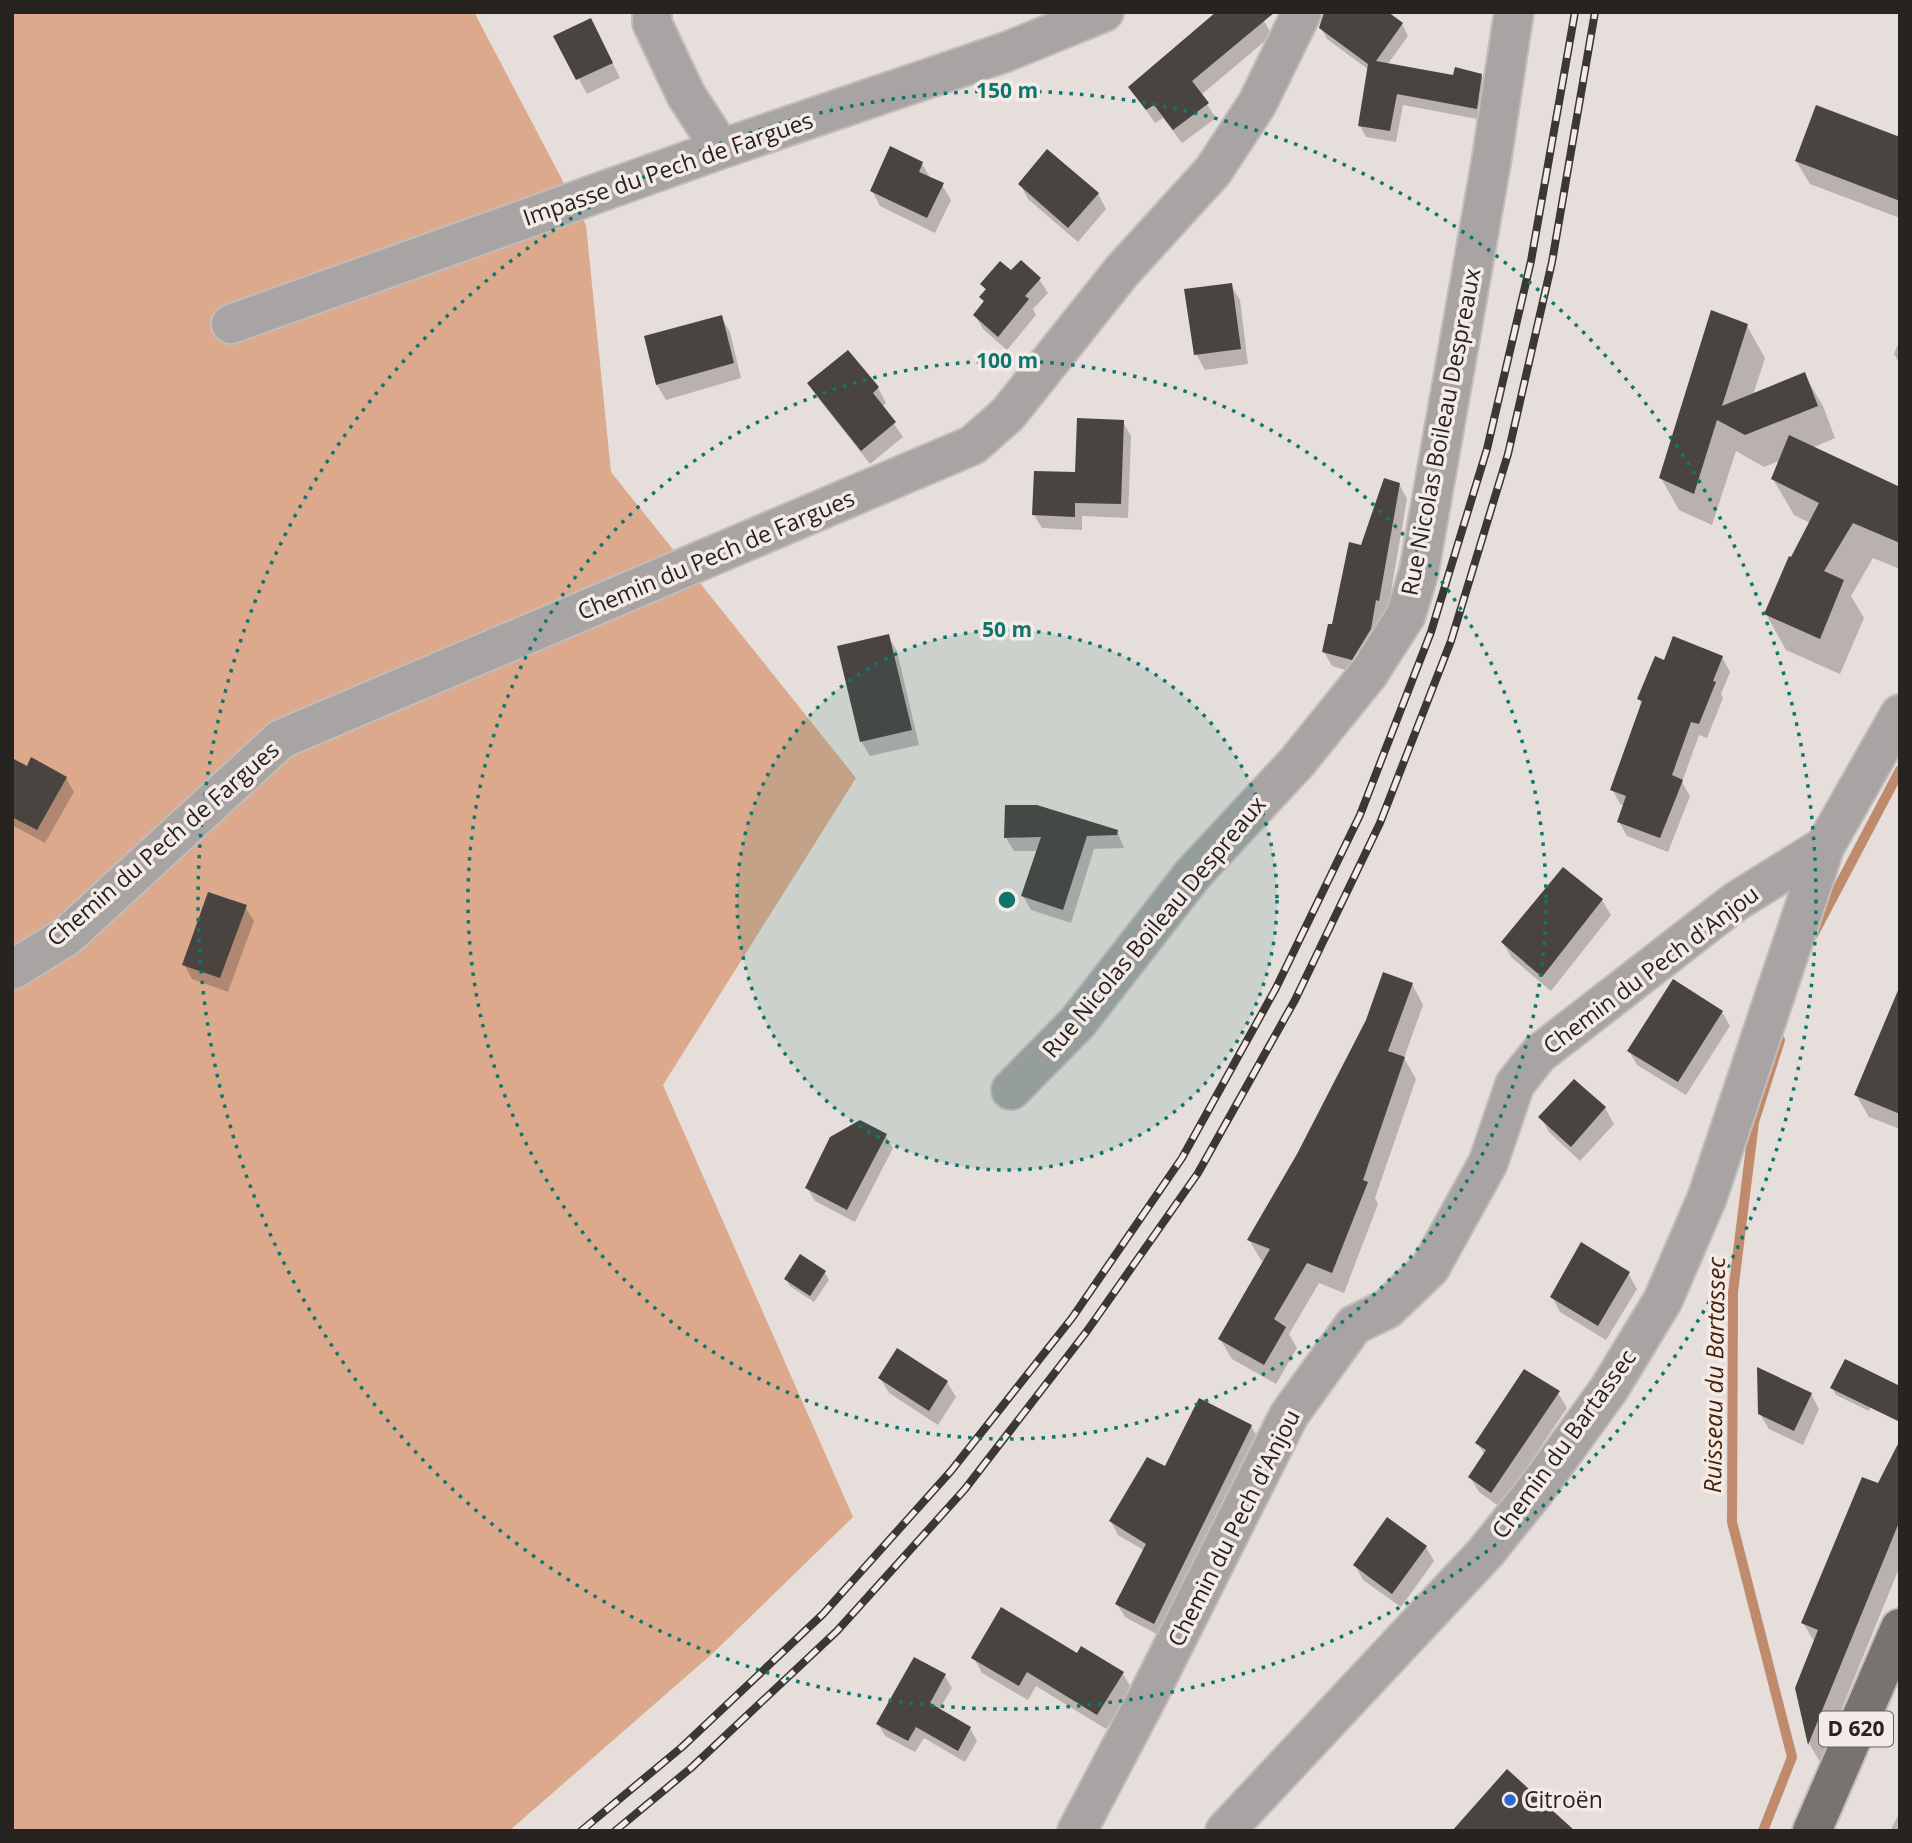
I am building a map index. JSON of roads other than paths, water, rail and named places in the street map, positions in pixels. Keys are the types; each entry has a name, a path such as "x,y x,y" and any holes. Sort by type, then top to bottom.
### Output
{"main road":[{"name":"D 620","path":"1812,1831 1900,1628"}],"street":[{"path":"652,12 652,23 687,95 721,149"},
{"name":"Impasse du Pech de Fargues","path":"231,324 721,149 1006,52 1104,12"},
{"name":"Chemin du Pech de Fargues","path":"12,970 68,936 281,739 973,445 1008,414 1122,271 1213,171 1257,104 1302,12"},
{"name":"Rue Nicolas Boileau Despreaux","path":"1012,1090 1078,1023 1193,874 1298,761 1369,673 1406,615 1419,571 1514,12"},
{"name":"Chemin du Bartassec","path":"1224,1831 1486,1552 1535,1491 1609,1389 1663,1300 1707,1198 1825,845 1900,714"},
{"name":"Chemin du Pech d'Anjou","path":"1077,1831 1289,1415 1354,1325 1387,1309 1430,1268 1488,1163 1515,1084 1539,1054 1724,910 1825,845"}],"waterway":[{"name":"Ruisseau du Bartassec","path":"1813,935 1900,770"},
{"name":"Ruisseau du Bartassec","path":"1763,1831 1792,1757 1732,1522 1733,1292 1754,1122 1780,1040"}],"railway":[{"path":"581,1831 682,1747 823,1614 951,1471 1072,1318 1182,1158 1276,988 1360,815 1431,632 1487,449 1531,261 1575,12"},
{"path":"615,1831 691,1768 837,1631 965,1489 1087,1331 1198,1173 1295,1000 1380,823 1451,641 1508,454 1552,262 1595,12"}],"place":[{"name":"Citroën","path":"1510,1800"}]}
